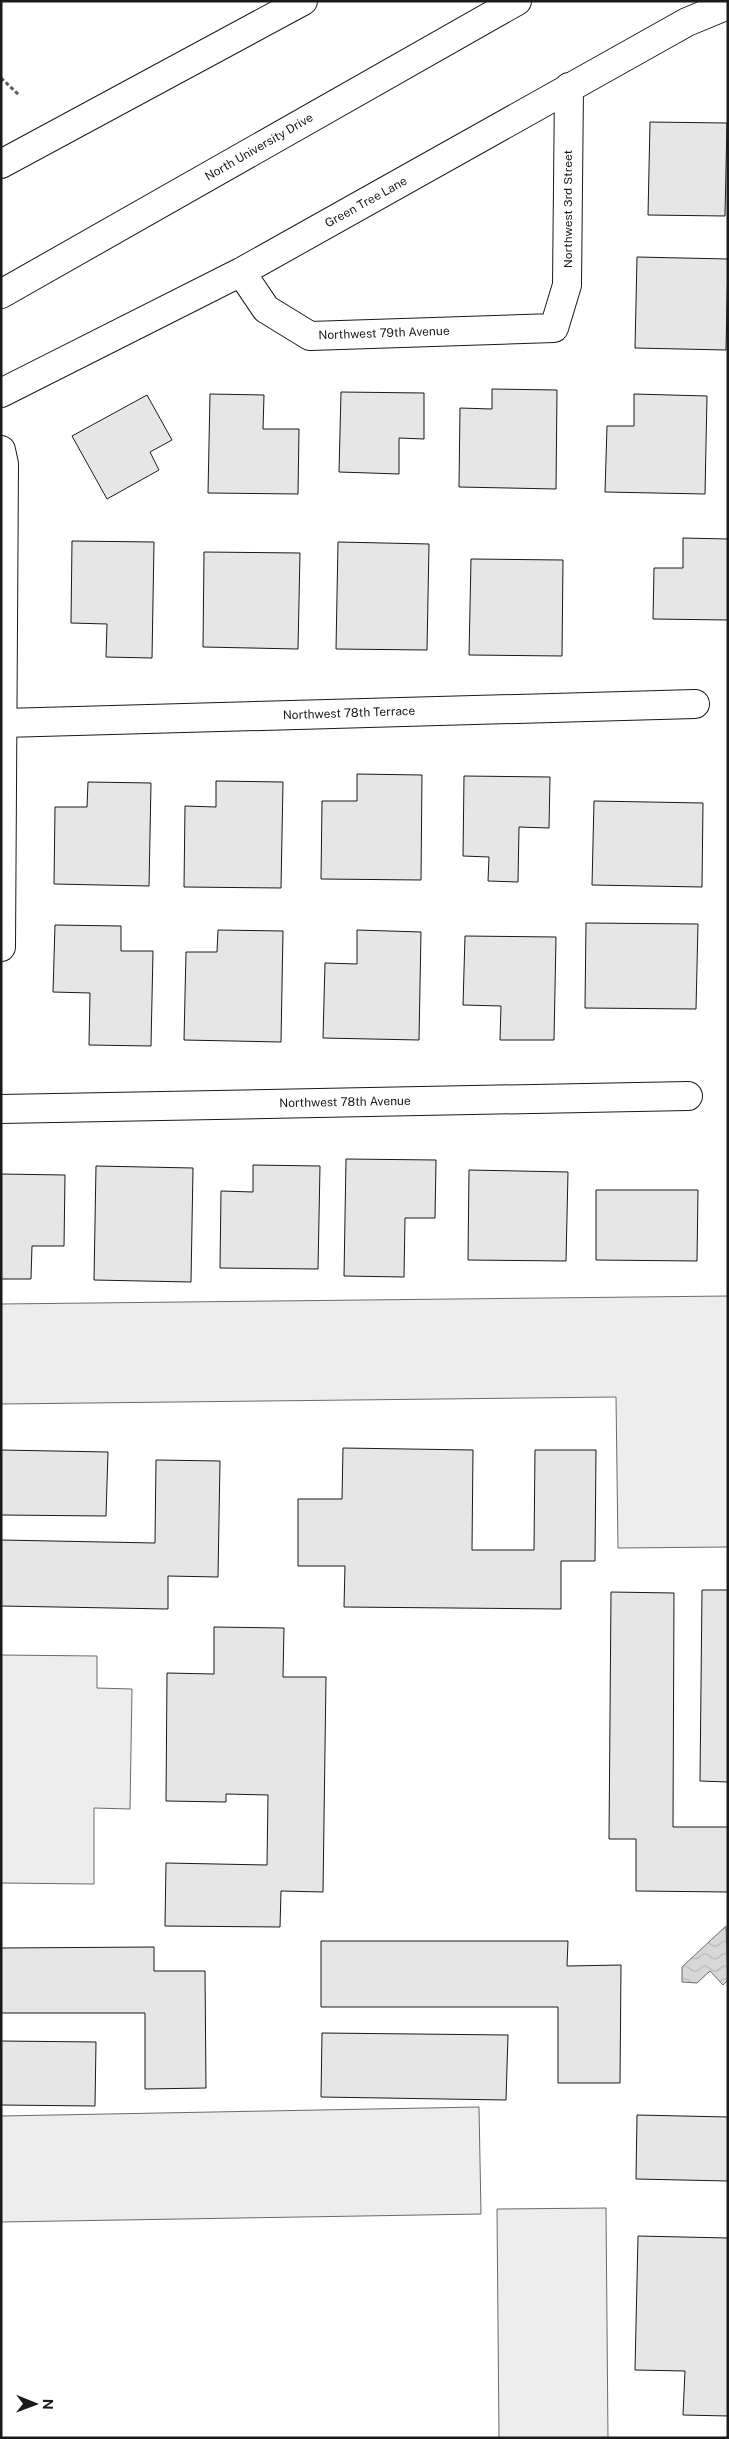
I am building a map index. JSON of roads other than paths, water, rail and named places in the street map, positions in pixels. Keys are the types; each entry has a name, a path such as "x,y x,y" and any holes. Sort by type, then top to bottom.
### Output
{"street":[{"path":"1,164 304,1"},
{"name":"North University Drive","path":"1,294 517,1"},
{"name":"Green Tree Lane","path":"1,393 241,272 687,22 728,5"},
{"name":"Northwest 3rd Street","path":"554,328 567,285 569,88"},
{"name":"Northwest 79th Avenue","path":"241,272 266,309 310,336 554,328"},
{"path":"1,450 4,464 4,723 1,947"},
{"name":"Northwest 78th Terrace","path":"4,723 695,704"},
{"name":"Northwest 78th Avenue","path":"1,1109 688,1096"}],"water":[{"path":"726,1926 728,1980 723,1985 710,1971 697,1983 682,1982 682,1967"}]}
